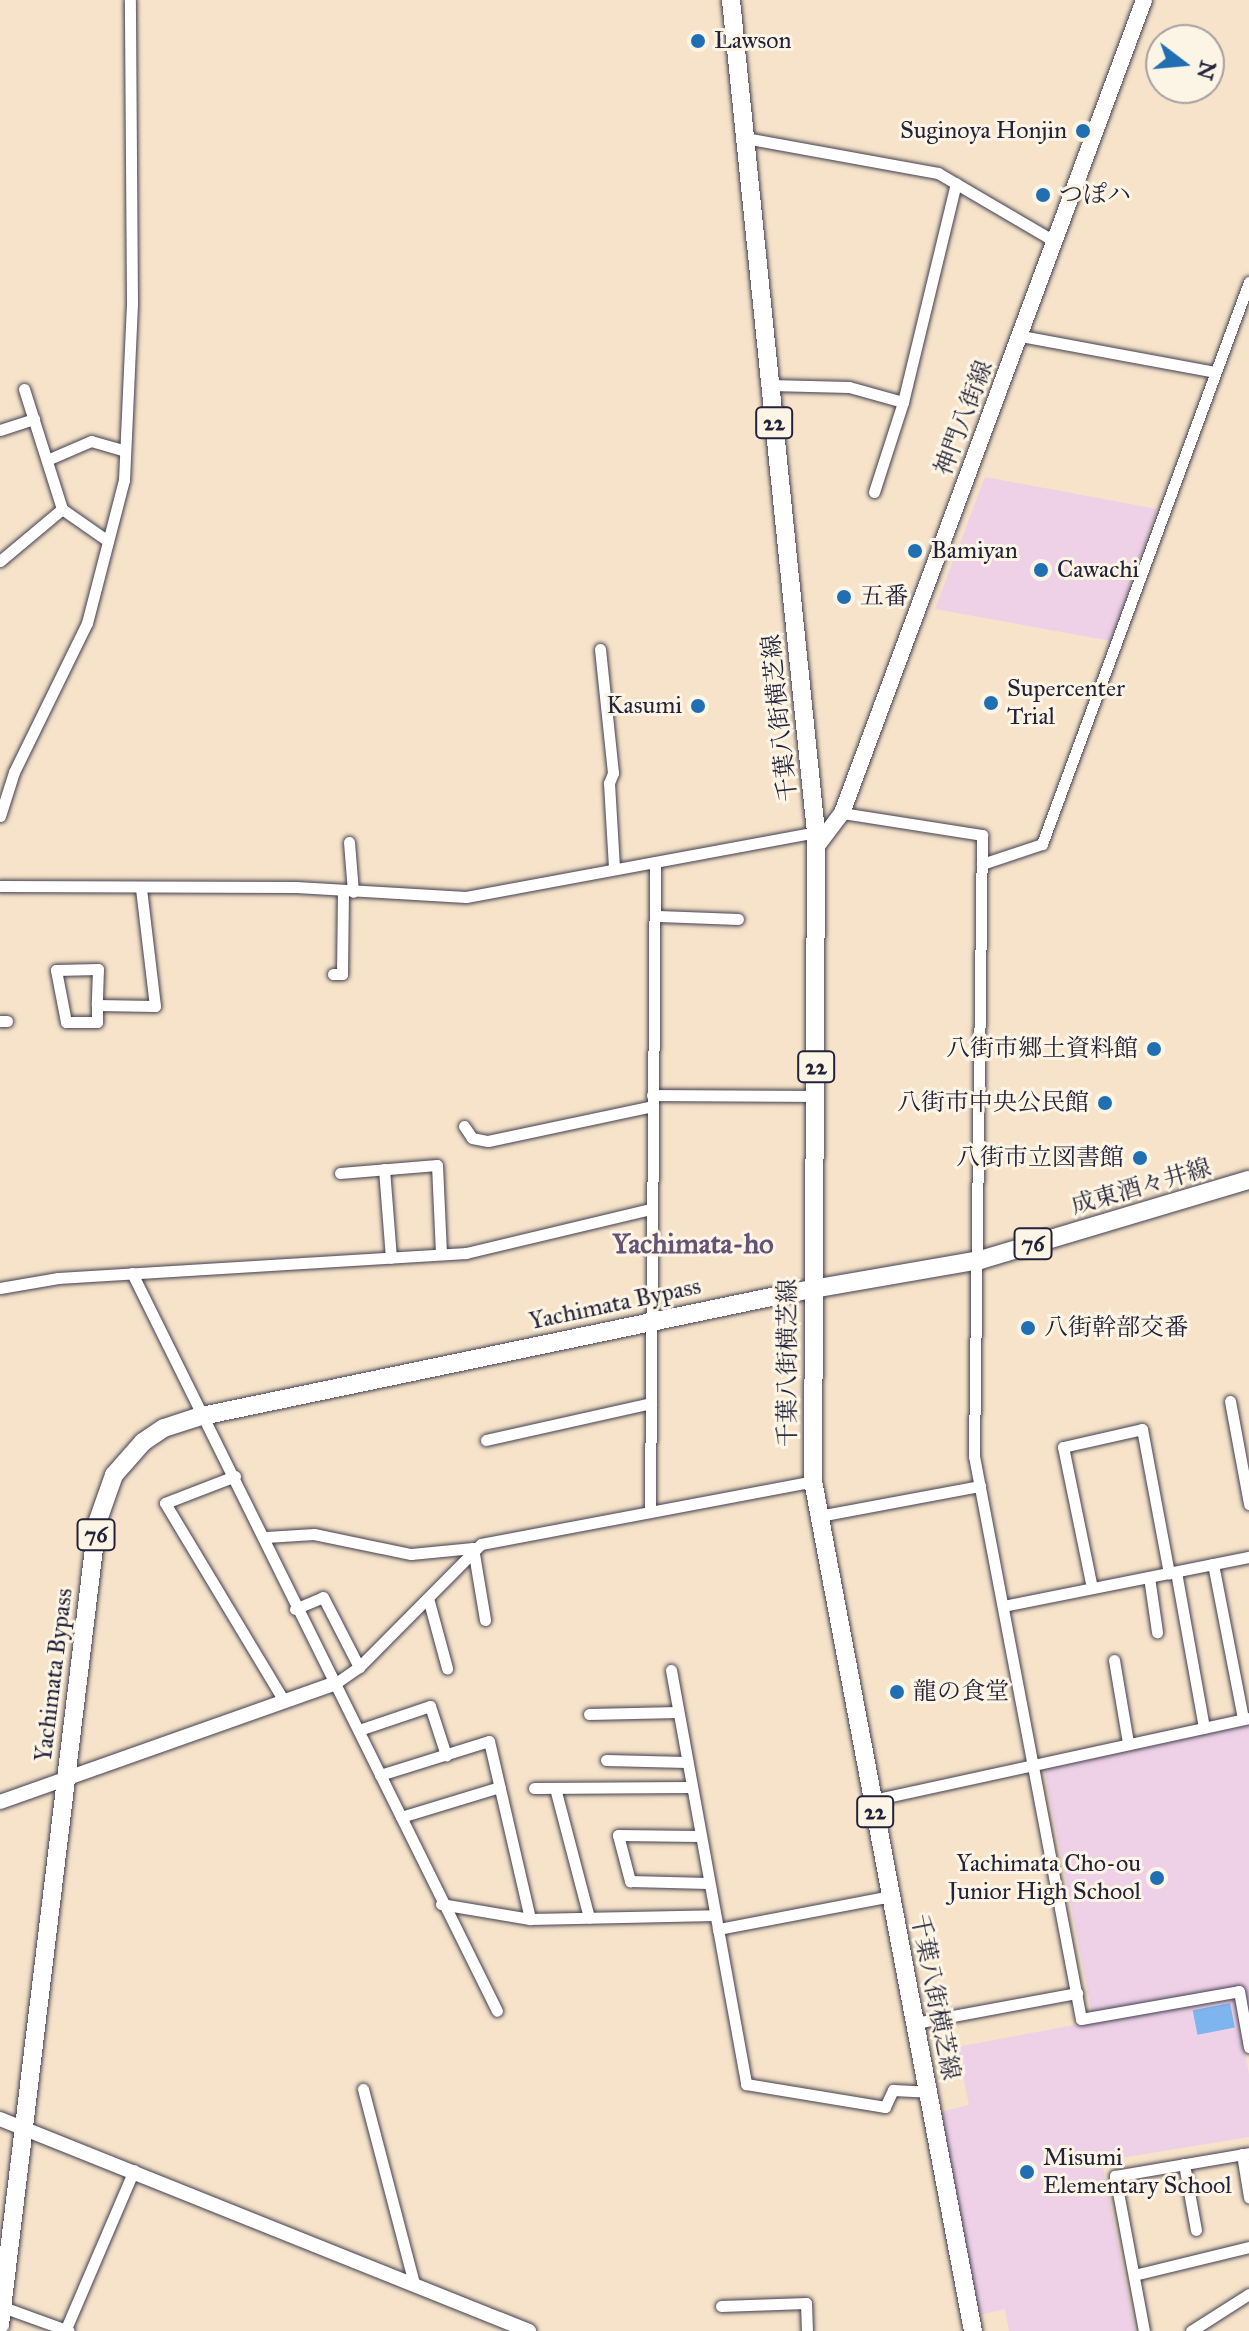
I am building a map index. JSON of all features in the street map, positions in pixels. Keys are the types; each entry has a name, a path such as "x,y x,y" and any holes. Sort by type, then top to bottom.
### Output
{"main road":[{"name":"千葉八街横芝線","path":"731,0 816,839 813,1481 973,2331"},
{"name":"神門八街線","path":"816,839 842,813 1144,0"},
{"name":"成東酒々井線","path":"812,1289 980,1260 1249,1180"},
{"name":"Yachimata Bypass","path":"1,2313 103,1496 114,1475 143,1442 164,1428 202,1416 812,1289"}],"street":[{"path":"0,816 14,772 87,623 124,480 132,271 130,0"},
{"path":"745,138 938,173 1054,241"},
{"path":"874,492 903,402 956,183"},
{"path":"982,864 1042,844 1249,282"},
{"path":"1021,336 1215,372"},
{"path":"770,385 849,387 903,402"},
{"path":"24,389 62,509 108,541"},
{"path":"0,430 34,419"},
{"path":"47,460 91,441 125,451"},
{"path":"0,561 62,509"},
{"path":"600,649 613,773 614,868"},
{"path":"842,813 982,835 980,1260 974,1419 980,1486 1081,2019 1239,1991 1249,2046"},
{"path":"0,886 466,897 614,868 816,839"},
{"path":"333,974 342,974 349,842"},
{"path":"650,1509 652,1100 658,916 655,862"},
{"path":"97,1005 155,1006 141,888"},
{"path":"658,916 738,919"},
{"path":"98,969 97,1005 97,1022 66,1022 56,970 98,969"},
{"path":"464,1126 472,1138 488,1141 652,1100 816,1096"},
{"path":"340,1173 437,1165 441,1254"},
{"path":"384,1169 391,1258"},
{"path":"0,1288 132,1273 466,1253 651,1209"},
{"path":"132,1273 266,1537 295,1609 336,1683 441,1904 497,2011"},
{"path":"1230,1401 1249,1504"},
{"path":"486,1440 651,1403"},
{"path":"1092,1588 1063,1447 1142,1429 1204,1728"},
{"path":"235,1476 165,1503 283,1699"},
{"path":"266,1537 314,1534 411,1554 473,1548 650,1509 813,1481"},
{"path":"819,1516 980,1486"},
{"path":"0,1802 67,1775 336,1683 359,1667 473,1548"},
{"path":"473,1548 485,1620"},
{"path":"1003,1606 1249,1557"},
{"path":"873,1800 1246,1718 1213,1564"},
{"path":"1149,1577 1157,1632"},
{"path":"295,1609 323,1597 359,1667"},
{"path":"428,1598 447,1668"},
{"path":"1114,1660 1128,1743"},
{"path":"671,1670 746,2084 885,2107 893,2090 928,2092"},
{"path":"359,1730 430,1706 446,1755"},
{"path":"589,1714 678,1712"},
{"path":"380,1775 489,1741 530,1919"},
{"path":"606,1760 686,1762"},
{"path":"401,1817 500,1787"},
{"path":"534,1788 690,1787"},
{"path":"555,1788 589,1918"},
{"path":"699,1836 618,1835 630,1881 708,1883"},
{"path":"718,1929 891,1896"},
{"path":"441,1904 530,1919 715,1915"},
{"path":"915,2023 1077,1993"},
{"path":"363,2089 414,2283"},
{"path":"0,2119 134,2170 529,2331"},
{"path":"1144,2331 1115,2176 1246,2153 1249,2197"},
{"path":"1184,2164 1196,2230"},
{"path":"1,2313 66,2331 134,2170"},
{"path":"1134,2275 1249,2247"},
{"path":"1191,2331 1249,2294"},
{"path":"721,2306 806,2303 807,2331"}],"shaded area":[{"path":"985,477 1157,509 1111,641 935,609"},
{"name":"Yachimata Cho-ou Junior High School","path":"1249,1725 1249,2028 1242,1987 1092,2013 1044,1769"},
{"name":"Misumi Elementary School","path":"1234,1995 1249,2074 1249,2137 1102,2161 1135,2331 1009,2331 1005,2309 975,2316 941,2112 969,2105 957,2047"}],"water":[{"path":"1230,2003 1235,2028 1197,2035 1193,2010"}],"place":[{"name":"Lawson","path":"698,41"},
{"name":"Suginoya Honjin","path":"1083,131"},
{"name":"つぽハ","path":"1043,195"},
{"name":"Bamiyan","path":"915,551"},
{"name":"Cawachi","path":"1041,570"},
{"name":"五番","path":"844,597"},
{"name":"Supercenter Trial","path":"991,703"},
{"name":"Kasumi","path":"698,706"},
{"name":"八街市郷土資料館","path":"1154,1049"},
{"name":"八街市中央公民館","path":"1105,1103"},
{"name":"八街市立図書館","path":"1140,1158"},
{"name":"八街幹部交番","path":"1028,1328"},
{"name":"龍の食堂","path":"897,1692"},
{"name":"Yachimata Cho-ou Junior High School","path":"1157,1878"},
{"name":"Misumi Elementary School","path":"1027,2172"}],"district":[{"name":"Yachimata-ho","path":"693,1244"}]}
